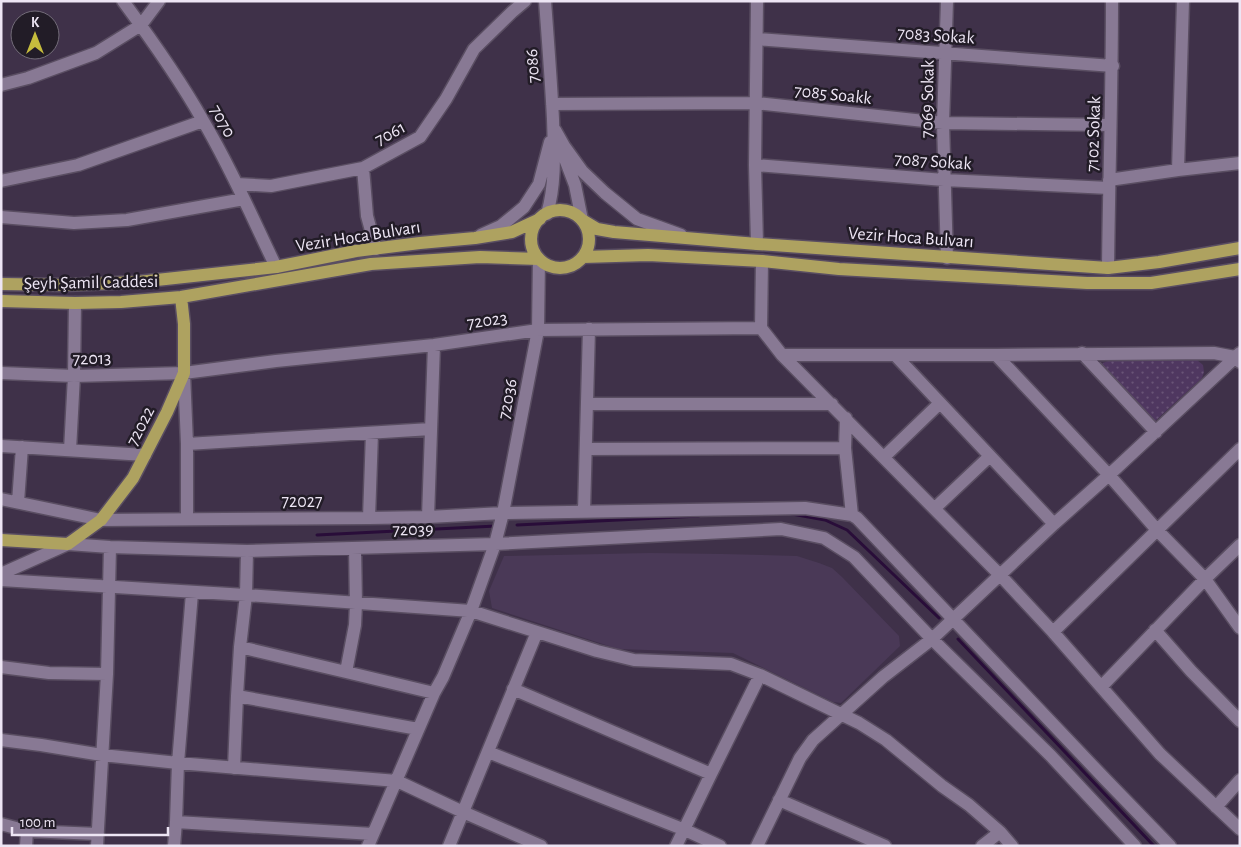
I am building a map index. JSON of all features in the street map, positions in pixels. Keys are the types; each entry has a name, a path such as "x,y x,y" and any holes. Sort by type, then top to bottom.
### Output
{"main road":[{"path":"565,210 582,220 587,228 589,238 588,248 583,257 567,267 557,268 547,265 539,259 534,252 532,234 534,226 543,216 555,211 565,210"},
{"name":"Vezir Hoca Bulvarı","path":"179,278 276,267 356,251 512,232 543,216"},
{"name":"Vezir Hoca Bulvarı","path":"582,220 598,229 614,232 947,258 1108,268 1159,262 1240,248"},
{"name":"Vezir Hoca Bulvarı","path":"583,257 648,255 762,261 839,269 1087,283 1150,283 1240,269"},
{"name":"Vezir Hoca Bulvarı","path":"181,297 371,264 480,257 539,259"},
{"name":"Şeyh Şamil Caddesi","path":"1,284 106,284 179,278"},
{"name":"Şeyh Şamil Caddesi","path":"1,300 75,303 121,302 181,297"},
{"name":"72022","path":"68,544 101,520 133,478 167,412 184,372 184,324 181,297"},
{"name":"72039","path":"1,540 68,544"}],"street":[{"name":"7070","path":"123,1 186,91 237,184 276,267"},
{"path":"1,84 28,78 96,53 141,25 159,1"},
{"name":"7061","path":"237,184 271,186 363,168 420,137 446,99 474,49 525,1"},
{"name":"7086","path":"543,216 552,198 555,164 546,1"},
{"path":"757,1 757,244"},
{"name":"7069 Sokak","path":"947,1 944,123 947,258"},
{"path":"1178,170 1183,1"},
{"name":"7102 Sokak","path":"1108,268 1110,125 1113,66 1110,2"},
{"name":"7083 Sokak","path":"757,39 1113,66"},
{"name":"7085 Soakk","path":"552,104 756,103 944,123 1110,125"},
{"path":"1,181 78,165 203,121"},
{"path":"553,128 575,184 582,220"},
{"path":"475,238 501,226 524,207 539,184 553,128"},
{"path":"553,128 582,171 605,193 638,219 692,239"},
{"name":"7087 Sokak","path":"756,165 944,180 1109,184 1178,170 1240,163"},
{"path":"363,168 367,216 376,249"},
{"path":"1,217 74,223 127,220 244,199"},
{"name":"72036","path":"371,840 418,729 471,612 495,544 503,513 538,330 539,259"},
{"path":"762,261 761,328 782,355 1000,575 1053,632 1160,754 1240,829"},
{"path":"70,450 75,303"},
{"name":"72023","path":"184,372 434,345 538,330 761,328"},
{"path":"584,511 589,329"},
{"path":"428,517 434,345"},
{"path":"782,355 895,356 1214,352 1238,357"},
{"path":"1082,353 1156,432"},
{"path":"996,355 1204,579 1240,628"},
{"path":"895,356 1054,524"},
{"path":"757,846 800,758 813,740 883,677 932,639 1054,524 1238,357"},
{"path":"184,372 187,444 187,519"},
{"name":"72013","path":"1,373 74,376 184,372"},
{"path":"884,457 940,403"},
{"path":"587,404 832,404"},
{"path":"846,418 844,448 852,515 857,518 1170,846"},
{"path":"187,444 430,429"},
{"path":"370,518 372,433"},
{"path":"1,446 145,455"},
{"path":"18,502 22,447"},
{"path":"586,449 844,448"},
{"path":"1053,632 1240,449"},
{"path":"936,507 990,456"},
{"name":"72027","path":"1,499 101,520 370,518 584,511 805,508 852,515"},
{"name":"72039","path":"68,544 247,551 495,544 781,529 824,538 854,557 932,639"},
{"path":"1,574 68,544"},
{"path":"1101,687 1204,579 1240,545"},
{"path":"1,824 27,831 98,840 107,674 110,547"},
{"path":"346,672 355,624 356,548"},
{"path":"234,768 240,647 246,595 247,551"},
{"path":"1,580 246,595 471,612 597,651 634,660 731,664 760,675 841,714 886,740 942,786 969,805 1000,832 1012,846"},
{"path":"174,846 178,763 192,593"},
{"path":"1155,630 1191,671 1240,721"},
{"path":"449,846 537,632"},
{"path":"932,639 1051,756 1135,846"},
{"path":"240,647 434,693"},
{"path":"1,667 49,673 107,674"},
{"path":"676,846 760,675"},
{"path":"513,689 711,774"},
{"path":"237,696 418,729"},
{"path":"1,740 102,755 178,763 397,781 541,846"},
{"path":"488,752 685,830 720,846"},
{"path":"1216,807 1240,780"},
{"path":"779,800 885,846"},
{"path":"176,822 371,840"},
{"path":"26,846 27,831"},
{"path":"982,846 1000,832"}],"shaded area":[{"path":"1197,360 1203,365 1204,372 1202,378 1153,423 1100,368 1103,363 1108,361"},
{"path":"650,553 797,556 819,563 832,568 842,577 899,636 900,646 841,703 833,702 733,653 618,649 492,608 489,591 504,556"}],"waterway":[{"path":"792,514 825,520 847,530 939,618"},
{"path":"517,525 699,516"},
{"path":"317,535 496,526"},
{"path":"958,639 1154,846"}]}
